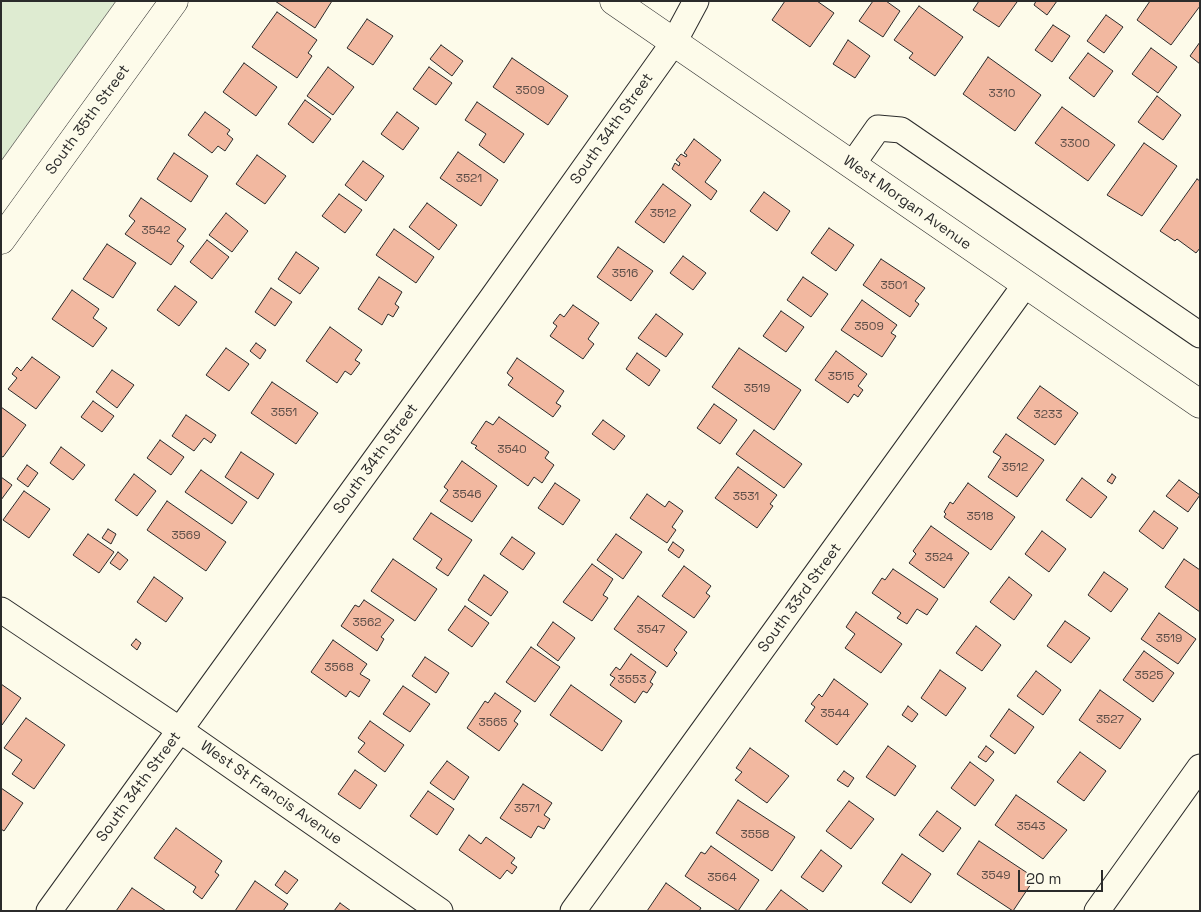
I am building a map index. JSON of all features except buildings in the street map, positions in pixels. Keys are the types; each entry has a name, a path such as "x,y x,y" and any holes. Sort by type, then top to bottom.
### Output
{"street":[{"name":"South 35th Street","path":"1,240 174,1"},
{"name":"West Morgan Avenue","path":"614,1 1200,404"},
{"name":"South 34th Street","path":"49,911 492,298 674,42 696,1"},
{"path":"852,165 878,128 901,130 1200,335"},
{"name":"South 33rd Street","path":"573,911 1025,285"},
{"name":"West St Francis Avenue","path":"1,610 180,730 440,911"},
{"path":"1097,911 1200,767"}],"green space":[{"path":"1,1 116,1 1,161"}]}
